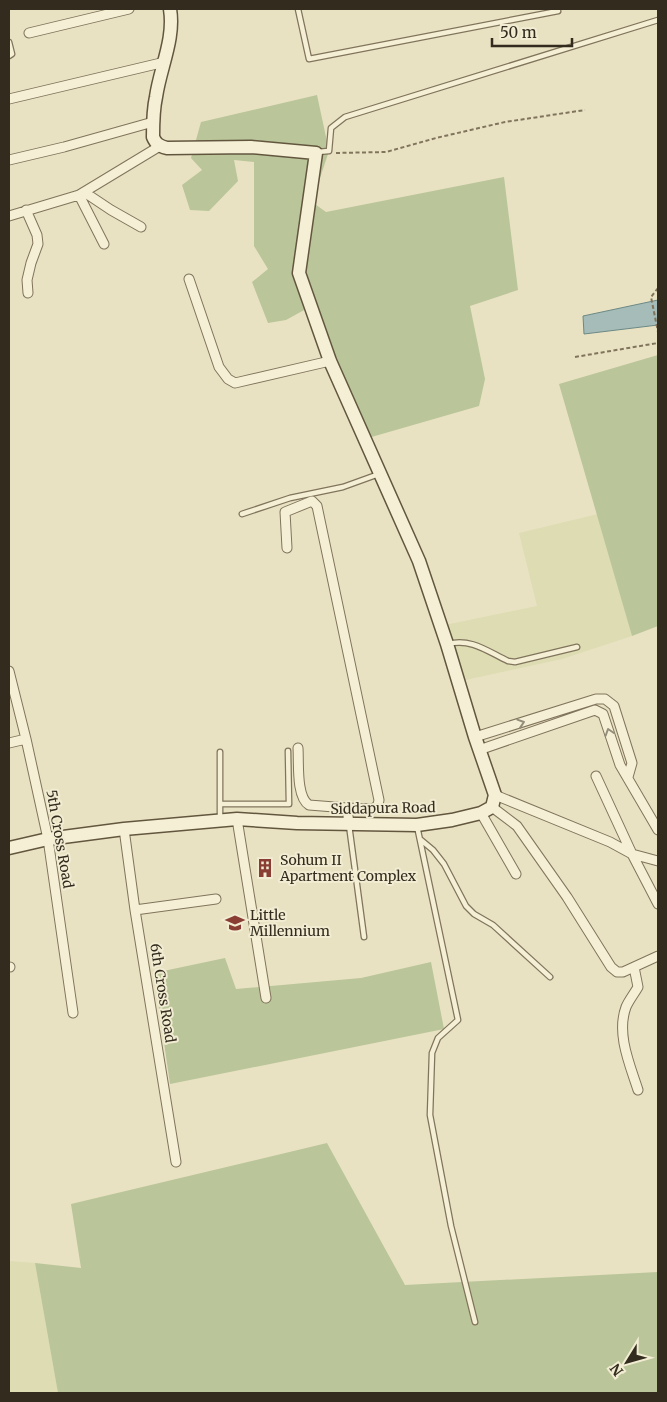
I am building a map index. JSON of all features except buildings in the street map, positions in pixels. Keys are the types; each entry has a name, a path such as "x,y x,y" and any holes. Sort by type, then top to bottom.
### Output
{"street":[{"path":"29,33 129,9"},
{"path":"160,146 153,137 153,122 156,97 165,62 172,20 170,9"},
{"path":"9,99 165,62"},
{"path":"9,160 153,122"},
{"path":"9,216 82,193 160,146 252,147 316,153 298,273 330,361 419,561 447,644 494,801 517,826 567,897 611,967 617,972 623,972 658,956"},
{"path":"82,193 141,227"},
{"path":"82,193 104,244"},
{"path":"26,210 37,235 38,244 27,280 28,293"},
{"path":"189,279 219,367 228,379 235,383 330,361"},
{"path":"287,548 284,512 312,501 315,502 379,800 378,805 373,809 347,808 309,805 304,802 300,791 298,748"},
{"name":"5th Cross Road","path":"9,671 48,839 73,1013"},
{"path":"477,743 596,699 605,698 614,706 632,762 628,777"},
{"path":"477,743 595,710 603,714 620,765 657,826"},
{"path":"9,743 26,739"},
{"path":"596,776 632,854 658,904"},
{"path":"494,801 610,842 632,854 658,861"},
{"name":"Siddapura Road","path":"9,848 48,839 124,829 237,820 417,825 452,820 481,813 494,801"},
{"path":"347,808 349,824"},
{"path":"481,813 516,874"},
{"path":"237,820 266,998"},
{"name":"6th Cross Road","path":"124,829 135,910 176,1162"},
{"path":"135,910 216,899"},
{"path":"634,967 638,987 626,1008 622,1029 626,1052 638,1090"}],"lane":[{"path":"298,9 309,60 558,11 557,9"},
{"path":"314,153 329,151 331,128 345,117 658,20"},
{"path":"9,42 12,54 9,56"},
{"path":"242,514 290,498 343,487 381,473"},
{"path":"447,644 470,642 508,661 515,662 577,647"},
{"path":"220,804 289,804 288,751"},
{"path":"220,752 220,821"},
{"path":"349,824 364,937"},
{"path":"417,825 458,1020 438,1038 432,1053 430,1115 451,1226 475,1322"},
{"path":"420,840 433,850 444,864 466,906 474,914 493,925 550,977"}],"path":[{"path":"336,153 386,152 505,122 585,110"},
{"path":"658,288 651,297 658,332"},
{"path":"575,357 658,343"}],"green space":[{"path":"317,95 329,151 312,202 326,212 504,177 518,290 470,306 485,379 479,406 368,438 306,309 286,320 268,323 252,282 268,269 254,246 254,162 234,160 238,181 209,211 190,210 182,185 202,170 191,158 201,122"},
{"path":"658,355 658,626 632,636 559,384"},
{"path":"598,514 632,636 562,659 461,681 445,625 537,606 519,533"},
{"path":"225,958 236,989 361,978 431,962 444,1029 170,1084 154,973"},
{"path":"327,1143 405,1285 658,1272 658,1393 58,1393 35,1263 81,1268 71,1204"},
{"path":"9,1261 35,1263 58,1393 9,1393"}],"water":[{"path":"658,300 658,325 584,334 583,316"}],"place":[{"name":"Sohum II Apartment Complex","path":"265,868"},
{"name":"Little Millennium","path":"235,923"}]}
